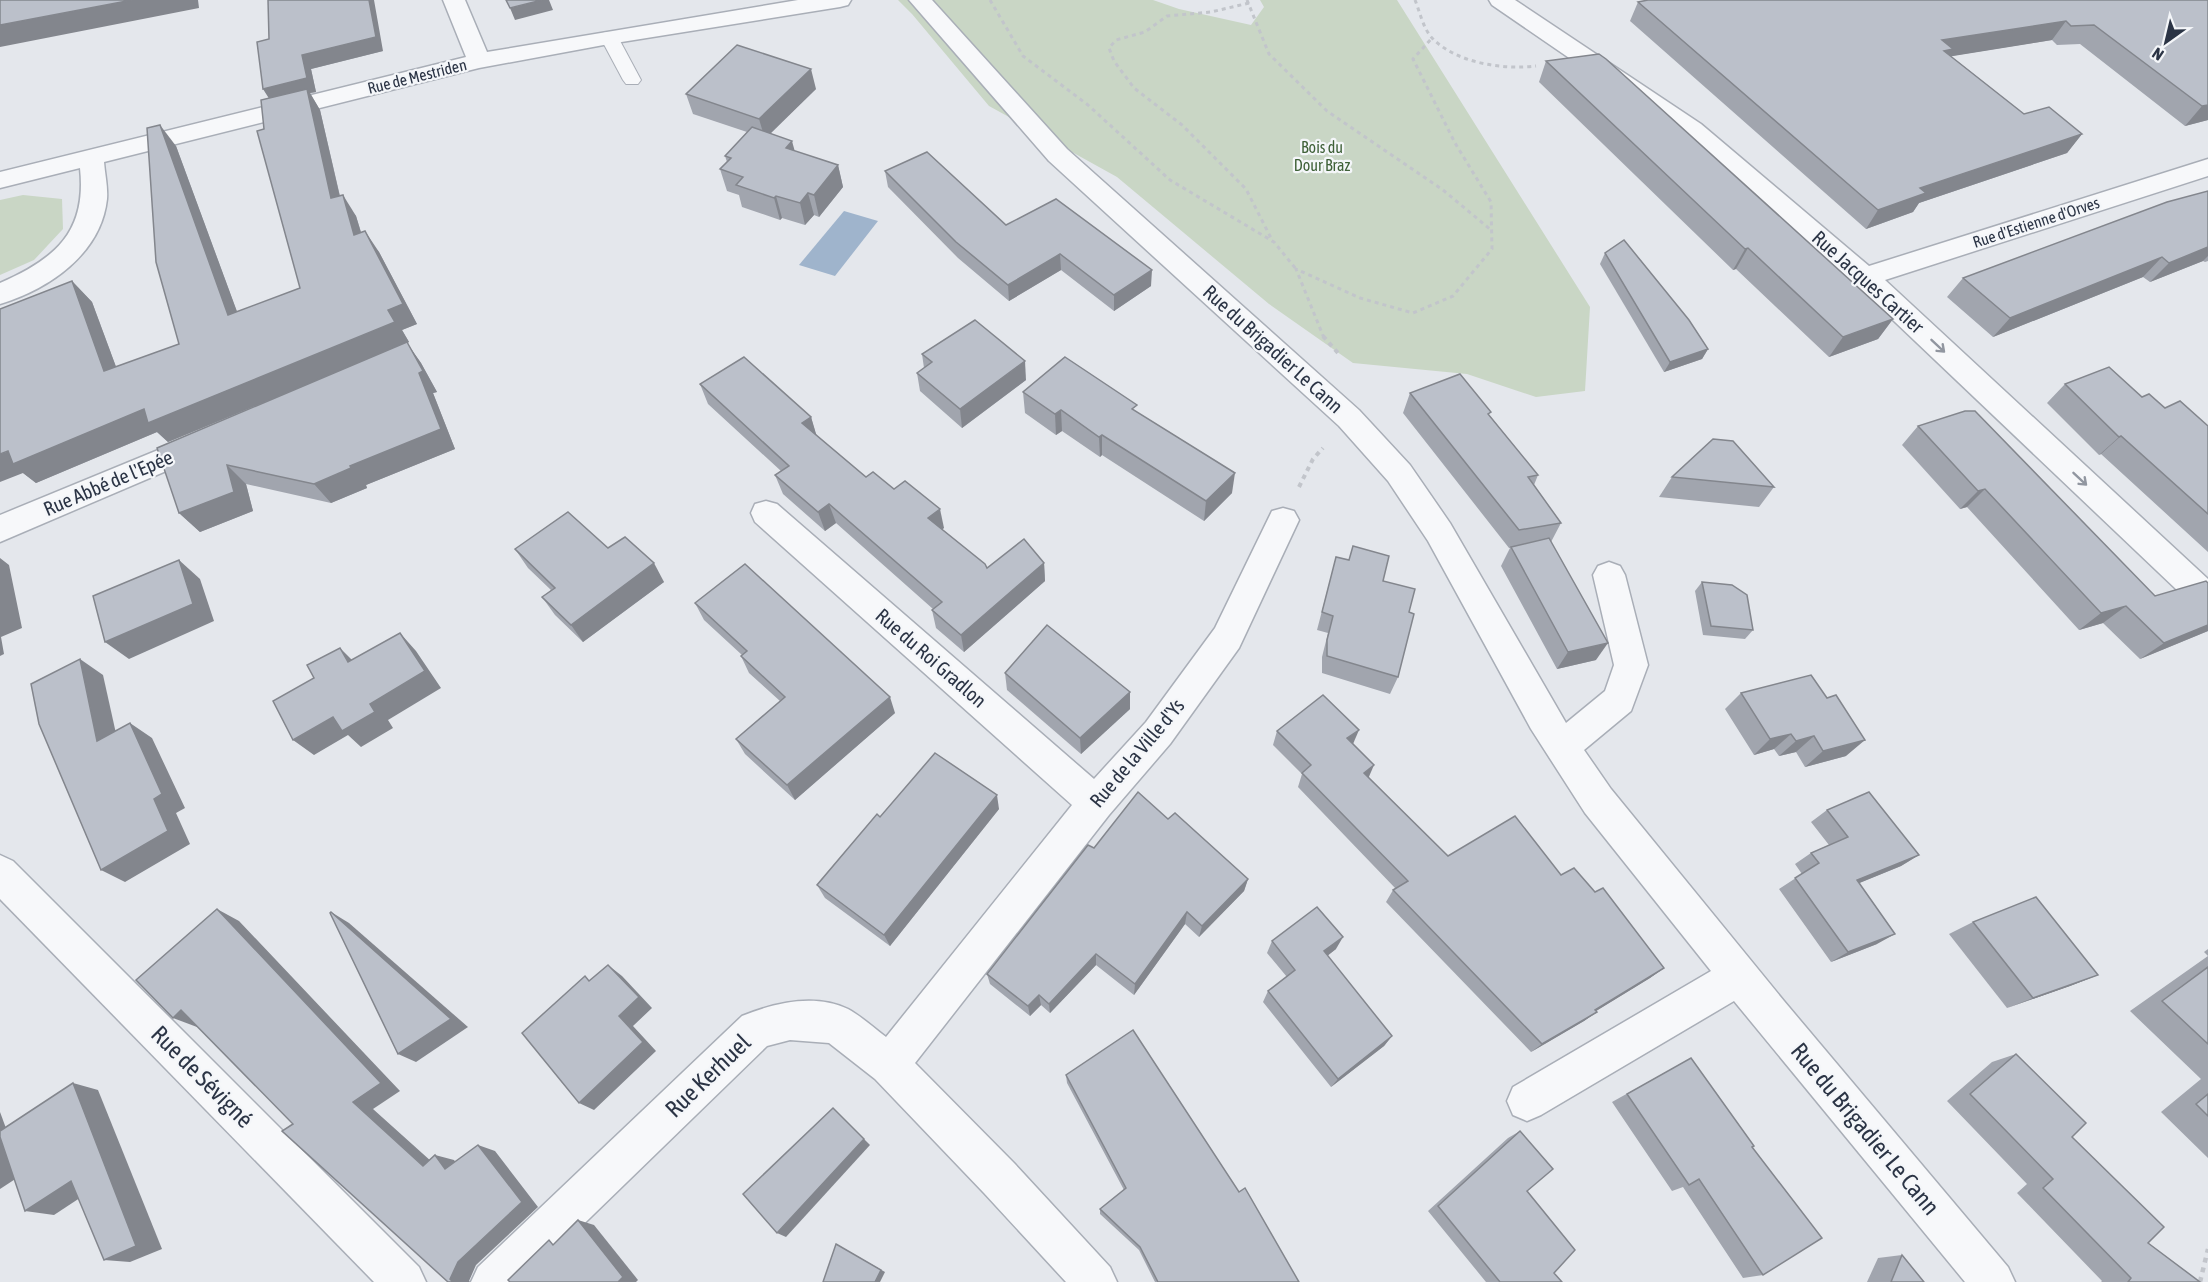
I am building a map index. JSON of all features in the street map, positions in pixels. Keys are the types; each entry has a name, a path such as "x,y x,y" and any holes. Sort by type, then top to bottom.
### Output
{"street":[{"path":"454,0 479,61"},
{"name":"Rue de Mestriden","path":"0,180 479,61 609,37 840,0"},
{"name":"Rue du Brigadier Le Cann","path":"920,0 1058,155 1349,418 1399,473 1439,532 1543,718 1598,801 1739,976 1993,1282"},
{"name":"Rue Jacques Cartier","path":"1500,0 1692,130 1865,277 2208,599"},
{"path":"0,294 25,283 54,265 76,247 82,238 88,228 94,202 91,157"},
{"name":"Rue d'Estienne d'Orves","path":"1865,277 2208,167"},
{"name":"Rue Abbé de l'Epée","path":"0,530 230,431"},
{"name":"Rue du Roi Gradlon","path":"766,513 1096,803"},
{"name":"Rue de la Ville d'Ys","path":"889,1065 1096,803 1158,733 1227,638 1283,520"},
{"path":"1562,747 1619,700 1631,665 1609,575"},
{"name":"Rue de Sévigné","path":"0,873 404,1282"},
{"path":"1527,1101 1739,976"},
{"name":"Rue Kerhuel","path":"493,1282 756,1030 790,1020 836,1024 889,1065 999,1178 1095,1282"}],"lane":[{"path":"609,37 632,80"}],"path":[{"path":"990,0 1023,56 1088,105 1170,180 1274,242"},
{"path":"1415,0 1432,38 1470,60 1525,68 1581,56"},
{"path":"1344,361 1323,336 1296,268 1274,242 1246,189 1182,125 1134,88 1114,61 1109,48 1116,40 1144,32 1167,16 1211,12 1248,1 1269,54 1327,111 1443,190 1491,231"},
{"path":"1296,268 1360,298 1413,313 1453,296 1492,249 1491,202 1455,144 1413,59 1432,38"},
{"path":"1283,520 1313,459 1349,418"},
{"path":"2200,1282 2208,1249"}],"green space":[{"name":"Bois du Dour Braz","path":"898,0 1153,0 1179,9 1251,25 1264,7 1260,0 1397,0 1590,307 1585,391 1536,397 1467,374 1353,363 1269,304 1117,177 989,106"},
{"path":"23,195 62,199 63,229 34,260 0,275 0,200"}],"water":[{"path":"844,211 878,221 835,276 799,265"}],"building":[{"path":"0,0 132,0 0,25"},
{"path":"268,0 369,0 376,37 302,55 307,78 263,89 257,42 269,39"},
{"path":"506,0 542,0 510,8"},
{"path":"1648,0 2208,0 2208,105 2202,106 2094,25 2071,26 2066,21 1942,40 1953,49 1944,51 2024,114 2049,107 2082,134 1920,188 1926,193 1878,210 1638,2"},
{"path":"737,45 811,69 759,119 686,94"},
{"path":"1599,54 1893,319 1843,337 1748,248 1745,249 1546,61"},
{"path":"307,89 331,198 343,195 354,235 365,231 403,304 388,310 395,322 148,423 144,409 13,464 8,451 0,454 0,309 72,281 104,371 179,344 156,262 147,128 160,125 228,315 300,288 257,131 264,129 261,100"},
{"path":"752,127 792,141 786,148 838,165 814,195 808,193 800,203 776,196 774,198 736,185 743,177 720,169 731,158 725,156"},
{"path":"927,152 1006,225 1056,199 1152,270 1114,295 1060,254 1008,285 956,242 885,171"},
{"path":"2208,191 2208,247 2169,263 2162,257 2010,318 1963,278 2167,202"},
{"path":"1624,240 1689,320 1708,349 1670,362 1605,253"},
{"path":"975,320 1025,361 960,409 917,373 932,362 922,354"},
{"path":"407,342 423,371 419,373 441,429 350,466 351,468 314,484 227,465 234,492 179,513 157,448"},
{"path":"744,357 811,417 802,423 866,477 873,472 894,489 905,481 940,509 928,518 987,568 1024,539 1044,563 961,635 932,610 942,602 829,504 818,512 775,475 789,466 700,384"},
{"path":"1065,357 1137,405 1132,409 1235,473 1206,501 1102,435 1099,437 1061,410 1055,414 1023,392"},
{"path":"2109,367 2142,397 2149,394 2165,408 2180,401 2208,426 2208,514 2121,436 2119,437 2065,384"},
{"path":"1460,374 1491,412 1488,414 1538,475 1528,477 1561,523 1519,530 1410,393"},
{"path":"1965,411 1975,411 2155,596 2206,581 2208,583 2208,625 2164,643 2126,606 2101,613 1985,489 1978,491 1918,426"},
{"path":"1713,439 1733,441 1774,487 1672,477"},
{"path":"568,512 608,548 625,537 654,563 571,625 542,597 555,588 515,549"},
{"path":"1549,538 1608,643 1568,652 1511,547"},
{"path":"1353,546 1389,556 1383,581 1415,589 1409,612 1414,614 1398,677 1327,656 1327,640 1333,616 1322,612 1336,557 1349,560"},
{"path":"179,560 193,604 105,642 93,596"},
{"path":"745,564 890,697 787,785 736,739 785,697 741,656 747,651 695,603"},
{"path":"1702,582 1732,585 1747,595 1753,630 1711,626"},
{"path":"1047,625 1130,692 1080,738 1005,673"},
{"path":"400,633 425,671 370,704 375,712 342,731 333,717 293,740 273,701 314,678 307,665 340,648 348,662"},
{"path":"80,659 97,741 130,723 162,794 154,799 168,831 101,870 39,724 31,684"},
{"path":"1811,675 1827,698 1836,695 1865,740 1823,751 1814,736 1796,741 1791,734 1770,739 1741,693"},
{"path":"1323,695 1359,730 1347,738 1374,765 1364,773 1448,856 1515,816 1561,875 1574,868 1595,892 1603,888 1664,968 1595,1010 1597,1012 1542,1044 1393,890 1408,881 1302,773 1311,765 1277,731"},
{"path":"935,753 997,795 884,935 817,885 877,814 880,817"},
{"path":"1138,792 1168,819 1175,813 1248,879 1202,926 1187,912 1135,984 1096,954 1049,1004 1039,995 1028,1006 987,974 1088,845 1094,848"},
{"path":"1869,792 1919,855 1857,880 1895,934 1848,952 1795,878 1819,863 1811,853 1848,837 1827,810"},
{"path":"2036,897 2098,975 2033,998 1973,922"},
{"path":"1317,907 1343,937 1324,951 1392,1036 1338,1079 1268,991 1295,970 1272,941"},
{"path":"217,909 381,1083 353,1102 423,1166 435,1155 445,1169 478,1145 522,1202 458,1262 450,1279 453,1282 448,1282 282,1131 293,1124 181,1010 173,1018 136,980"},
{"path":"331,912 451,1019 398,1054"},
{"path":"608,965 639,997 619,1016 643,1042 579,1103 522,1033 585,976 589,981"},
{"path":"2208,967 2208,1044 2162,1001"},
{"path":"1133,1030 1239,1192 1245,1188 1299,1282 1158,1282 1140,1247 1100,1209 1126,1188 1066,1075"},
{"path":"2016,1054 2086,1123 2072,1137 2164,1227 2148,1243 2200,1282 2128,1282 2131,1278 2043,1188 2053,1179 1970,1094"},
{"path":"1691,1058 1754,1146 1752,1147 1822,1238 1763,1275 1699,1179 1689,1185 1627,1094"},
{"path":"73,1083 136,1246 104,1260 71,1181 25,1211 0,1137 0,1131"},
{"path":"2208,1094 2208,1116 2196,1104"},
{"path":"833,1108 864,1139 777,1233 743,1194"},
{"path":"1520,1131 1553,1169 1527,1191 1575,1250 1554,1273 1562,1282 1500,1282 1438,1206"},
{"path":"578,1220 623,1277 618,1282 510,1282 508,1280 549,1240 553,1245"},
{"path":"836,1244 881,1270 875,1282 823,1282"},
{"path":"1902,1255 1924,1282 1891,1282"}]}
